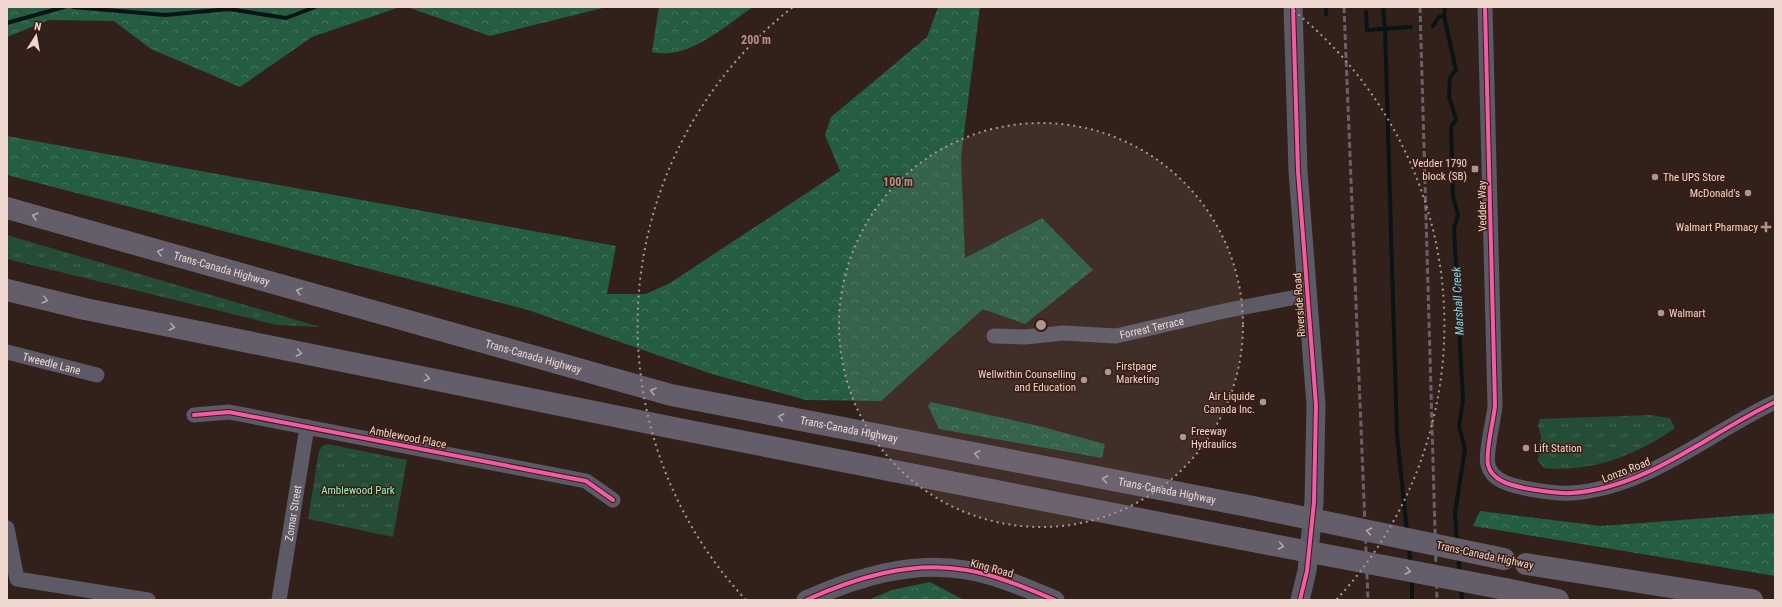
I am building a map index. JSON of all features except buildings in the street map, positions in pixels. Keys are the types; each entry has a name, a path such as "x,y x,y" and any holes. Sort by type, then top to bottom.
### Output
{"highway":[{"name":"Trans-Canada Highway","path":"7,208 670,395 1253,507 1703,600"},
{"path":"7,290 85,309 636,420 1558,600"},
{"path":"1526,564 1752,600"}],"street":[{"name":"Riverside Road","path":"1293,7 1298,171 1316,405 1314,502 1307,571 1300,600"},
{"name":"Vedder Way","path":"1485,7 1495,405"},
{"name":"Forrest Terrace","path":"994,336 1025,337 1063,333 1116,336 1238,308 1307,295"},
{"name":"Tweedle Lane","path":"7,352 97,375"},
{"name":"Lonzo Road","path":"1495,405 1488,453 1488,464 1491,471 1496,477 1512,485 1558,493 1603,489 1651,471 1775,402"},
{"name":"Amblewood Place","path":"194,415 229,412 586,481 613,500"},
{"name":"Zomar Street","path":"279,600 307,427"},
{"path":"7,528 17,579 148,600"},
{"name":"King Road","path":"806,600 852,582 888,572 927,567 966,570 1014,583 1055,600"}],"green space":[{"path":"7,7 400,7 312,37 240,87 151,49 114,21 49,20 7,37"},
{"path":"407,7 607,7 490,36"},
{"path":"659,7 753,7 706,40 692,47 666,53 652,52"},
{"path":"938,7 980,7 961,157 965,258 1042,218 1093,270 1025,324 983,309 881,401 806,400 712,374 528,310 7,175 7,136 616,246 607,294 646,294 670,283 840,171 825,135 831,117 927,37"},
{"path":"7,235 320,327 277,325 7,259"},
{"path":"931,402 1039,426 1105,444 1102,458 939,429 928,406"},
{"path":"1650,415 1670,418 1675,428 1660,438 1629,454 1596,465 1562,469 1544,468 1538,461 1541,436 1538,426 1540,419"},
{"name":"Amblewood Park","path":"327,444 407,460 393,537 308,519 319,451 322,446"},
{"path":"1480,511 1601,526 1775,513 1775,576 1473,526"},
{"path":"930,582 964,600 868,600 892,590"}],"waterway":[{"path":"7,23 64,7"},
{"path":"73,7 165,15 229,9 286,18 315,7"},
{"path":"1326,7 1326,14"},
{"path":"1383,7 1385,29 1397,435 1407,532"},
{"name":"Marshall Creek","path":"1445,7 1444,16 1456,70 1450,77 1449,97 1456,119 1451,127 1453,196 1458,215 1454,228 1463,400 1459,426 1465,449 1455,513 1457,543"},
{"path":"1366,12 1367,30 1411,27"},
{"path":"1433,26 1439,17 1444,16"},
{"path":"1409,546 1410,564"},
{"name":"Marshall Creek","path":"1458,556 1460,573"},
{"path":"1412,578 1412,600"},
{"name":"Marshall Creek","path":"1461,588 1462,600"}],"railway":[{"path":"1344,7 1368,600"},
{"path":"1420,7 1437,600"}],"cycle path":[{"path":"1293,7 1298,171 1316,405 1314,502 1307,571 1300,600"},
{"path":"1485,7 1495,405 1487,459 1493,475 1498,479 1513,485 1554,493 1572,493 1600,489 1626,481 1652,470 1775,402"},
{"path":"194,415 229,412 586,481 613,500"},
{"path":"806,600 864,578 904,569 925,567 978,572 1011,582 1055,600"}],"place":[{"name":"Vedder 1790 block (SB)","path":"1475,169"},
{"name":"The UPS Store","path":"1655,177"},
{"name":"McDonald's","path":"1748,193"},
{"name":"Walmart Pharmacy","path":"1766,227"},
{"name":"Walmart","path":"1661,313"},
{"name":"Firstpage Marketing","path":"1108,372"},
{"name":"Wellwithin Counselling and Education","path":"1084,380"},
{"name":"Air Liquide Canada Inc.","path":"1263,402"},
{"name":"Freeway Hydraulics","path":"1183,437"},
{"name":"Lift Station","path":"1526,448"}]}
